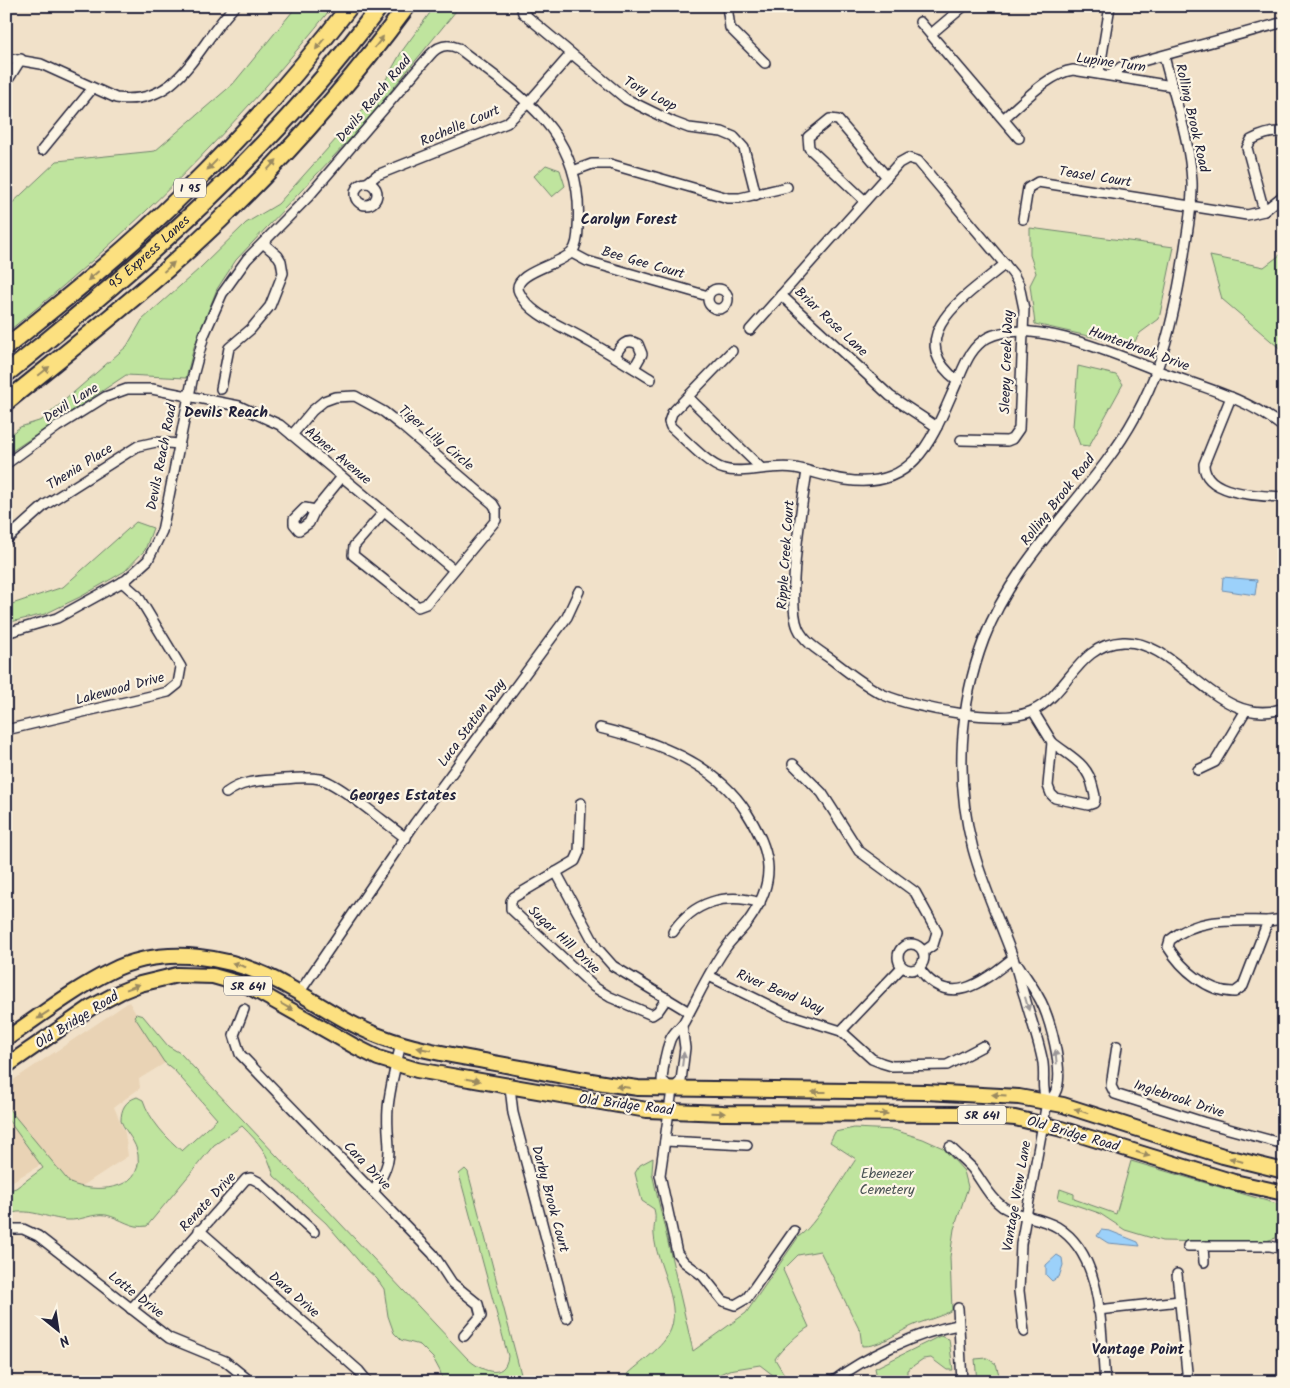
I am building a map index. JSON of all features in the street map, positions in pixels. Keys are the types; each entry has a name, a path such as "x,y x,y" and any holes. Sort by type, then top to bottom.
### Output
{"highway":[{"name":"I 95","path":"6,347 73,293 184,194 256,120 350,6"},
{"name":"95 Express Lanes","path":"6,374 110,290 202,206 289,116 380,6"},
{"path":"6,402 147,286 214,225 312,123 361,66 407,6"}],"main road":[{"name":"Old Bridge Road","path":"6,1039 111,971 130,963 153,957 184,956 234,963 269,976 369,1032 401,1044 605,1084 672,1090 936,1092 1011,1096 1047,1102 1232,1158 1284,1171"},
{"name":"Old Bridge Road","path":"6,1066 90,1008 120,992 160,978 177,975 213,976 248,986 354,1046 396,1064 416,1070 606,1105 669,1111 983,1115 1043,1124 1234,1182 1284,1193"},
{"path":"79,990 90,1008"}],"street":[{"path":"6,58 21,59 41,64 92,89 116,98 127,100 139,99 159,93 176,81 235,6"},
{"name":"Tory Loop","path":"521,6 523,13 608,86 645,109 689,128 722,132 734,136 744,148 756,195"},
{"path":"727,6 730,28 765,63"},
{"path":"931,34 964,6"},
{"path":"1099,74 1110,6"},
{"path":"920,22 1004,118 1019,138"},
{"path":"1111,75 1121,67 1284,22"},
{"name":"Devils Reach Road","path":"6,633 57,618 122,582 142,566 159,539 188,396 212,314 234,275 359,140 430,55 443,45 458,48 530,102"},
{"name":"Rochelle Court","path":"367,184 377,175 503,126 530,102 571,54"},
{"name":"Rolling Brook Road","path":"1047,1102 1042,1091 1043,1062 1013,958 984,885 968,827 962,770 965,713 984,639 1007,591 1025,563 1106,462 1127,431 1143,404 1165,350 1176,305 1191,206 1190,159 1164,56"},
{"path":"6,83 21,59"},
{"name":"Lupine Turn","path":"1004,118 1058,73 1073,70 1172,86"},
{"path":"42,150 92,89"},
{"path":"530,102 559,140 573,171 578,197 578,226 575,248 572,253 522,278 517,287 518,292 538,313 615,356 651,379"},
{"path":"865,202 809,148 808,138 830,119 838,120 888,177"},
{"path":"1284,133 1279,132 1255,138 1248,144 1247,148 1264,211 1284,195"},
{"name":"Briar Rose Lane","path":"930,174 918,161 908,158 899,163 782,295 890,396 937,427"},
{"path":"573,171 592,164 610,164 713,196 728,198 756,195 788,188"},
{"name":"Sleepy Creek Way","path":"930,174 1005,264 1019,285 1022,297 1023,332 1019,429 1016,435 1004,441 961,440"},
{"name":"Teasel Court","path":"1023,219 1028,188 1038,182 1248,215 1264,211"},
{"path":"221,389 229,348 251,329 270,306 283,272 278,256 263,243"},
{"name":"Bee Gee Court","path":"572,253 587,261 708,296"},
{"path":"732,351 672,413 669,422 671,427 716,466 722,469 788,467 848,481 867,482 893,476 906,470 924,452 958,381 945,370 936,353 935,344 938,327 947,313 1005,264"},
{"path":"750,330 782,295"},
{"name":"Hunterbrook Drive","path":"958,381 967,360 978,344 997,334 1023,332 1074,340 1158,370 1231,397 1268,416 1284,428"},
{"path":"615,356 623,343 631,341 638,344 642,354 634,368"},
{"name":"Devil Lane","path":"6,464 57,427 115,392 140,388 188,396"},
{"name":"Tiger Lily Circle","path":"292,435 316,407 330,399 345,395 355,396 403,427 496,509 496,520 426,604 418,607 353,555 354,546 384,512"},
{"name":"Abner Avenue","path":"188,396 239,406 269,418 454,570"},
{"path":"688,397 761,468"},
{"path":"1231,397 1204,464 1206,475 1212,482 1227,490 1284,497"},
{"name":"Thenia Place","path":"6,540 44,505 138,446 156,442 179,444"},
{"name":"Ripple Creek Court","path":"807,470 800,520 794,605 799,629 816,649 868,686 884,695 920,706 998,717 1011,717 1033,711"},
{"path":"314,510 342,477"},
{"name":"Lakewood Drive","path":"6,730 168,692 178,684 181,667 138,596 122,582"},
{"name":"Luca Station Way","path":"299,993 406,838 567,617 579,591"},
{"path":"1052,742 1048,786 1051,794 1055,798 1088,805 1094,803 1096,800 1094,790 1087,769 1052,742 1033,711 1053,695 1091,653 1101,647 1123,642 1135,643 1154,650 1232,705 1246,710 1272,712 1284,708"},
{"path":"1198,770 1209,767 1215,762 1246,710"},
{"path":"600,728 652,743 718,779 732,792 744,808 761,839 769,864 767,886 760,903 721,955 682,1025 670,1039 662,1080 672,1090"},
{"path":"793,764 822,793 859,851 907,884 923,903 938,932 932,946 923,952"},
{"path":"226,792 238,785 252,781 300,778 320,779 335,787 406,838"},
{"name":"Sugar Hill Drive","path":"581,803 578,856 575,861 514,897 510,905 511,910 579,975 610,997 652,1015 658,1011 667,998"},
{"path":"556,872 604,958 613,966 689,1012"},
{"path":"673,932 689,913 712,902 738,898 760,903"},
{"path":"1268,920 1243,986 1235,992 1213,986 1186,971 1168,947 1170,940 1180,931 1195,924 1284,919"},
{"path":"915,944 923,952 923,962 919,968 910,970 902,967 898,956 904,946 915,944"},
{"path":"919,968 924,976 935,983 951,989 961,990 979,984 1013,958"},
{"name":"Rolling Brook Road","path":"1013,958 1039,997 1054,1038 1058,1084 1055,1094 1047,1102 1043,1124"},
{"path":"902,967 841,1031 872,1059 892,1066 947,1065 983,1046"},
{"name":"River Bend Way","path":"709,976 787,1014 841,1031"},
{"name":"Cara Drive","path":"244,1009 234,1035 240,1054 438,1259 455,1286 478,1304 481,1316 464,1336"},
{"path":"682,1025 685,1048 681,1081 672,1090 666,1141 660,1162 661,1186 677,1253 684,1262 704,1276 723,1301 734,1305 747,1298 794,1232"},
{"path":"373,1192 384,1174 390,1155 388,1110 401,1044"},
{"name":"Inglebrook Drive","path":"1116,1046 1111,1086 1115,1094 1203,1122 1284,1144"},
{"name":"Darby Brook Court","path":"510,1087 513,1113 567,1318"},
{"name":"Vantage View Lane","path":"1024,1332 1019,1273 1022,1239 1028,1215 1043,1124"},
{"path":"666,1141 747,1145"},
{"path":"950,1146 970,1166 1000,1204 1012,1211 1050,1223 1064,1232 1084,1253 1092,1274 1098,1310 1104,1382"},
{"name":"Renate Drive","path":"131,1309 241,1182 252,1178 259,1182 314,1232"},
{"name":"Lotte Drive","path":"6,1229 23,1229 38,1236 169,1338 217,1357 232,1366 251,1382"},
{"name":"Dara Drive","path":"200,1230 359,1371 368,1382"},
{"path":"1188,1246 1270,1246 1284,1248"},
{"path":"1203,1246 1204,1262"},
{"path":"1177,1274 1188,1382"},
{"path":"1098,1310 1180,1301"},
{"path":"958,1308 962,1382"},
{"path":"832,1382 852,1368 918,1335 958,1325"}],"shaded area":[{"path":"129,1002 165,1063 139,1079 140,1088 114,1107 125,1133 128,1156 73,1192 47,1161 6,1185 6,1085"}],"green space":[{"path":"297,6 333,6 258,95 179,179 95,258 6,333 6,209 57,161 155,151 233,84"},
{"path":"435,6 460,6 364,124 236,260 217,289 194,347 186,378 126,375 6,455 6,438 20,427 42,420 127,346 142,320 199,269 246,223 278,204 380,90 402,51"},
{"path":"546,165 560,170 565,186 552,197 534,176"},
{"path":"1030,228 1174,247 1159,319 1140,333 1132,346 1035,324 1030,285 1036,273 1030,255"},
{"path":"1284,252 1284,352 1222,299 1210,256 1264,267"},
{"path":"1078,366 1116,375 1123,384 1089,446 1080,445 1073,426"},
{"path":"136,522 153,528 145,550 125,571 82,596 45,614 6,623 6,606 63,587"},
{"path":"136,1014 143,1016 168,1046 180,1053 467,1358 484,1369 497,1371 506,1364 508,1356 459,1174 465,1169 468,1172 523,1382 443,1382 433,1358 420,1345 401,1340 394,1333 388,1316 384,1289 377,1279 363,1266 326,1223 274,1176 269,1161 262,1149 242,1126 214,1145 147,1226 131,1225 106,1215 68,1220 29,1212 6,1215 6,1191 16,1188 43,1168 6,1117 8,1108 70,1183 91,1188 115,1187 125,1183 133,1176 137,1167 137,1150 121,1121 122,1113 129,1101 137,1097 143,1100 159,1128 182,1151 217,1119 174,1070 164,1062 134,1016"},
{"name":"Ebenezer Cemetery","path":"854,1128 894,1130 923,1139 943,1148 964,1171 968,1187 954,1229 950,1257 952,1310 912,1326 882,1342 862,1346 860,1331 820,1251 798,1255 783,1270 809,1327 790,1342 775,1359 788,1381 782,1382 760,1365 729,1370 713,1377 713,1382 622,1382 668,1336 673,1318 671,1295 656,1246 654,1209 642,1201 635,1173 640,1165 653,1158 652,1173 693,1351 746,1313 799,1236 805,1232 820,1213 856,1159 830,1142 835,1132"},
{"path":"1131,1161 1284,1206 1284,1221 1279,1220 1276,1238 1259,1243 1162,1241 1125,1230 1099,1213 1058,1199 1060,1189 1074,1194 1074,1199 1116,1214"},
{"path":"940,1336 949,1339 953,1370 947,1370 931,1358 923,1359 907,1370 907,1380 905,1382 878,1382 875,1368"},
{"path":"1276,1346 1284,1346 1284,1376"},
{"path":"987,1358 996,1364 1001,1382 977,1382 975,1359"}],"water":[{"path":"1223,577 1257,580 1255,595 1222,590"},
{"path":"1101,1230 1110,1231 1138,1242 1140,1246 1108,1243 1097,1236"},
{"path":"1057,1255 1062,1258 1063,1265 1059,1277 1052,1281 1046,1275 1046,1265"}],"district":[{"name":"Carolyn Forest","path":"629,220"},
{"name":"Devils Reach","path":"226,413"},
{"name":"Georges Estates","path":"403,796"},
{"name":"Vantage Point","path":"1138,1350"}]}
